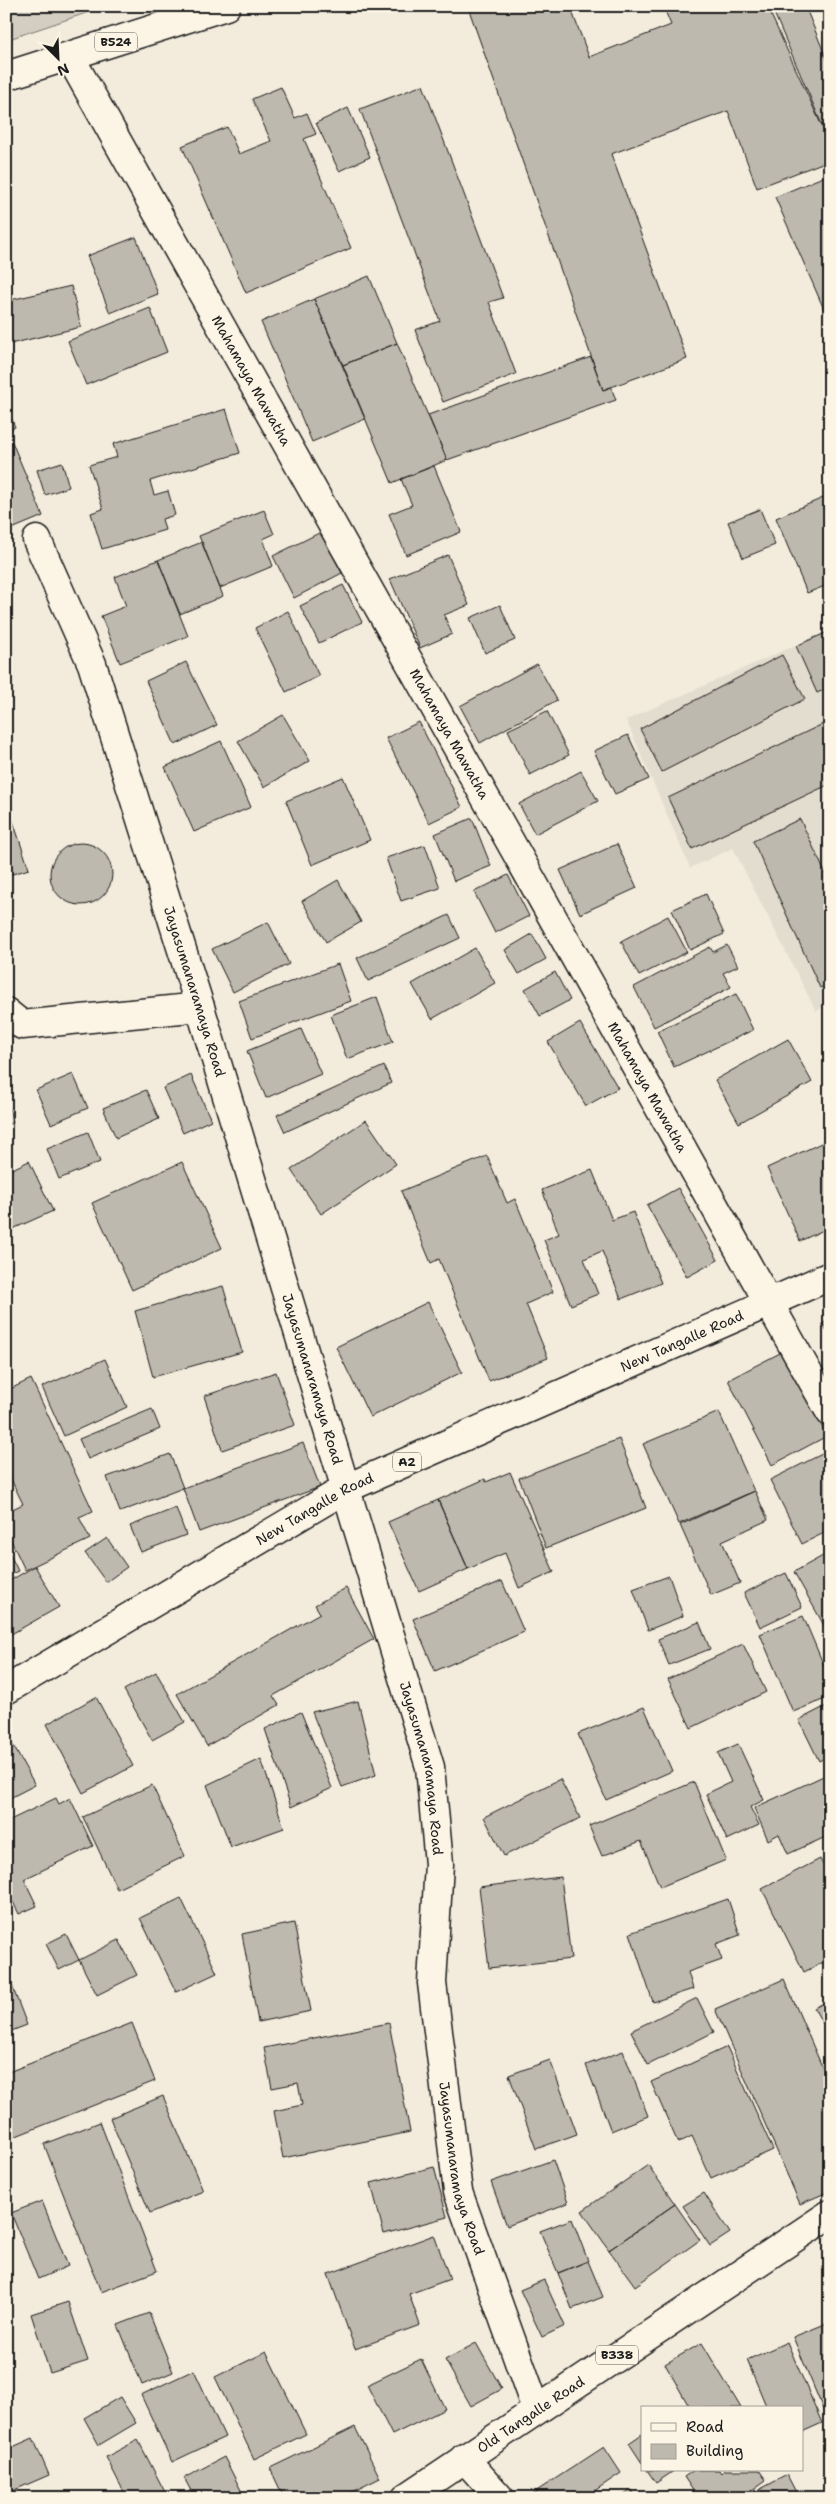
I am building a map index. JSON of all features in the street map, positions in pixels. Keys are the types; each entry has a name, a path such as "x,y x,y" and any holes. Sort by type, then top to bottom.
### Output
{"main road":[{"name":"B524","path":"6,76 226,6"},
{"name":"Mahamaya Mawatha","path":"70,57 830,1412"},
{"name":"Jayasumanaramaya Road","path":"37,540 92,664 200,1007 430,1767 439,1864 432,1983 458,2192 536,2409"},
{"path":"6,1012 22,1024 200,1007"},
{"name":"New Tangalle Road","path":"6,1690 347,1488 830,1276"},
{"name":"Old Tangalle Road","path":"406,2498 536,2409 830,2214"},
{"path":"464,2458 500,2498"}],"shaded area":[{"path":"6,6 107,6 6,40"},
{"path":"830,630 830,1004 816,1011 733,848 690,868 626,720"}],"building":[{"path":"479,6 570,6 589,57 671,25 663,6 767,6 830,144 830,160 757,188 728,111 611,154 687,359 603,390 469,10"},
{"path":"771,6 805,6 830,67 830,124 823,127"},
{"path":"423,85 503,298 489,302 516,374 443,402 415,330 440,321 360,109"},
{"path":"281,87 295,118 307,113 316,134 304,139 351,248 246,293 182,146 227,127 239,154 271,141 252,99"},
{"path":"348,108 370,157 339,171 316,123"},
{"path":"830,174 830,323 775,197"},
{"path":"136,237 158,294 110,313 87,256"},
{"path":"369,276 397,343 343,365 314,299"},
{"path":"71,286 81,327 6,345 6,301"},
{"path":"314,299 365,419 312,442 261,322"},
{"path":"150,308 167,352 86,385 68,341"},
{"path":"397,343 447,460 392,483 343,365"},
{"path":"591,357 603,390 611,387 616,400 447,460 428,415"},
{"path":"6,405 15,427 6,431"},
{"path":"226,409 240,453 150,481 154,495 168,491 175,515 162,519 165,530 102,549 91,513 103,509 89,465 117,457 113,444"},
{"path":"12,442 43,516 7,531 6,444"},
{"path":"62,462 69,487 45,495 37,470"},
{"path":"434,466 461,532 406,555 389,514 412,505 401,479"},
{"path":"830,495 830,584 807,593 776,518"},
{"path":"760,509 775,545 743,558 728,522"},
{"path":"264,510 274,534 263,539 273,566 220,588 199,536"},
{"path":"321,532 342,573 294,598 273,556"},
{"path":"202,542 223,596 180,614 158,560"},
{"path":"448,555 469,605 444,615 452,634 420,648 390,579"},
{"path":"158,560 188,636 120,663 101,616 126,606 115,577"},
{"path":"343,585 362,622 319,643 300,606"},
{"path":"500,605 515,640 485,653 470,618"},
{"path":"288,611 319,676 286,692 255,628"},
{"path":"830,631 830,687 817,693 796,646"},
{"path":"782,655 805,699 662,772 640,729"},
{"path":"186,662 217,725 175,745 146,681"},
{"path":"537,664 557,700 480,743 460,706"},
{"path":"547,711 569,755 530,775 508,730"},
{"path":"283,715 310,761 264,787 238,741"},
{"path":"419,722 462,807 429,823 386,738"},
{"path":"823,724 830,738 830,784 692,849 668,798"},
{"path":"628,735 649,779 615,794 594,751"},
{"path":"221,741 251,807 194,832 165,767"},
{"path":"581,771 598,801 535,834 519,804"},
{"path":"343,777 370,840 312,865 286,801"},
{"path":"6,800 29,869 6,876"},
{"path":"472,818 491,866 454,881 435,834"},
{"path":"800,819 830,883 830,983 820,988 753,841"},
{"path":"81,843 93,845 103,852 110,862 112,874 110,886 103,896 93,903 81,905 69,903 59,896 52,886 50,874 52,862 59,852 69,845"},
{"path":"617,844 637,888 580,914 560,870"},
{"path":"425,845 440,888 401,901 386,858"},
{"path":"508,875 529,916 495,933 474,892"},
{"path":"338,880 361,922 326,942 302,901"},
{"path":"706,894 724,934 690,950 672,910"},
{"path":"449,915 460,938 368,981 357,958"},
{"path":"668,916 687,952 639,976 621,941"},
{"path":"268,922 289,964 233,992 212,949"},
{"path":"532,934 546,959 519,974 505,950"},
{"path":"727,945 738,966 723,973 731,987 654,1027 634,987 710,947 713,952"},
{"path":"475,948 495,983 432,1019 412,984"},
{"path":"338,964 351,1001 252,1038 239,1001"},
{"path":"555,972 570,1000 540,1016 525,989"},
{"path":"736,994 753,1030 674,1067 657,1031"},
{"path":"377,997 393,1042 347,1059 331,1015"},
{"path":"580,1023 618,1088 586,1106 548,1042"},
{"path":"301,1029 321,1074 266,1098 247,1051"},
{"path":"788,1039 812,1082 739,1123 715,1080"},
{"path":"384,1066 391,1083 285,1132 277,1115"},
{"path":"73,1074 88,1108 51,1124 36,1090"},
{"path":"191,1075 211,1120 183,1133 163,1088"},
{"path":"146,1090 159,1119 116,1138 103,1108"},
{"path":"6,1096 13,1123 6,1125"},
{"path":"366,1120 396,1164 321,1214 291,1170"},
{"path":"88,1132 100,1162 59,1179 47,1149"},
{"path":"830,1139 830,1227 800,1241 767,1168"},
{"path":"487,1156 507,1203 515,1199 553,1292 526,1304 548,1358 489,1381 439,1259 431,1263 401,1191"},
{"path":"29,1161 53,1211 6,1232 6,1172"},
{"path":"182,1162 222,1248 132,1290 92,1203"},
{"path":"592,1170 612,1220 633,1212 661,1283 621,1299 602,1251 584,1259 598,1294 571,1305 544,1240 559,1234 542,1190"},
{"path":"678,1188 718,1260 687,1277 647,1205"},
{"path":"223,1286 242,1352 153,1377 135,1311"},
{"path":"428,1302 462,1372 370,1417 336,1347"},
{"path":"830,1320 830,1338 823,1323"},
{"path":"782,1352 827,1436 772,1465 728,1380"},
{"path":"105,1359 127,1407 64,1436 42,1387"},
{"path":"276,1372 295,1425 222,1450 204,1396"},
{"path":"31,1379 93,1511 79,1517 90,1539 25,1570 6,1530 6,1512 23,1504 6,1469 6,1391"},
{"path":"152,1409 160,1429 88,1459 79,1439"},
{"path":"719,1412 754,1491 679,1524 643,1444"},
{"path":"619,1439 646,1508 546,1548 519,1478"},
{"path":"303,1443 320,1487 199,1532 183,1488"},
{"path":"830,1450 830,1530 802,1544 770,1480"},
{"path":"170,1454 183,1488 120,1512 107,1477"},
{"path":"510,1472 554,1572 519,1588 505,1553 468,1569 438,1500 485,1479 486,1482"},
{"path":"755,1491 768,1520 722,1541 740,1583 711,1595 680,1525"},
{"path":"438,1500 468,1569 419,1591 388,1522"},
{"path":"176,1508 186,1535 141,1552 130,1526"},
{"path":"107,1538 127,1567 106,1582 85,1553"},
{"path":"6,1546 18,1571 6,1577"},
{"path":"830,1552 830,1636 794,1572"},
{"path":"35,1566 59,1607 6,1637 6,1583"},
{"path":"786,1573 802,1607 760,1627 744,1593"},
{"path":"669,1576 683,1616 648,1630 633,1589"},
{"path":"502,1581 524,1632 435,1671 413,1619"},
{"path":"346,1588 374,1639 273,1696 279,1705 207,1746 177,1694 320,1613 315,1605"},
{"path":"803,1616 830,1680 830,1697 793,1712 760,1634"},
{"path":"699,1622 710,1649 669,1665 658,1639"},
{"path":"743,1644 766,1692 691,1728 668,1679"},
{"path":"156,1672 185,1722 152,1740 124,1690"},
{"path":"96,1697 133,1766 83,1793 47,1724"},
{"path":"358,1701 376,1775 342,1787 312,1712"},
{"path":"830,1704 830,1755 819,1761 799,1720"},
{"path":"644,1707 672,1771 606,1800 578,1734"},
{"path":"301,1712 332,1788 291,1807 265,1729"},
{"path":"10,1740 35,1785 6,1800 6,1742"},
{"path":"738,1744 764,1800 750,1807 759,1825 727,1840 706,1794 731,1782 718,1753"},
{"path":"261,1759 284,1828 231,1847 207,1785"},
{"path":"830,1773 830,1835 788,1854 779,1834 768,1840 754,1808"},
{"path":"560,1779 580,1818 504,1856 484,1817"},
{"path":"694,1782 726,1860 660,1887 641,1841 602,1856 589,1826"},
{"path":"152,1785 185,1856 117,1889 83,1817"},
{"path":"56,1798 59,1804 70,1798 93,1846 24,1879 37,1906 19,1914 6,1888 6,1822"},
{"path":"820,1859 830,1878 830,1959 804,1972 762,1889"},
{"path":"561,1877 571,1959 489,1968 479,1887"},
{"path":"181,1898 217,1973 176,1992 140,1918"},
{"path":"728,1899 740,1935 716,1944 722,1960 688,1972 693,1989 653,2002 630,1933"},
{"path":"294,1923 311,2011 258,2022 242,1934"},
{"path":"66,1934 79,1960 59,1970 46,1944"},
{"path":"119,1940 137,1975 97,1995 79,1960"},
{"path":"6,1970 27,2025 6,2033"},
{"path":"784,1979 830,2085 830,2191 800,2204 715,2009"},
{"path":"697,1998 714,2032 648,2065 631,2031"},
{"path":"830,2000 830,2037 814,2008"},
{"path":"132,2023 155,2081 6,2140 6,2073"},
{"path":"389,2023 410,2132 283,2158 274,2111 302,2105 298,2083 272,2088 264,2048"},
{"path":"727,2047 773,2150 711,2178 692,2136 678,2143 651,2082"},
{"path":"623,2051 648,2116 611,2131 586,2065"},
{"path":"550,2060 577,2134 536,2149 509,2075"},
{"path":"163,2096 203,2191 150,2213 110,2118"},
{"path":"100,2122 157,2271 101,2292 44,2144"},
{"path":"553,2160 568,2203 507,2226 491,2182"},
{"path":"648,2165 675,2204 609,2250 582,2211"},
{"path":"434,2167 447,2217 384,2234 371,2183"},
{"path":"704,2193 730,2233 710,2246 683,2206"},
{"path":"42,2201 68,2266 38,2279 11,2213"},
{"path":"675,2204 700,2240 635,2286 609,2250"},
{"path":"572,2219 588,2261 558,2273 540,2231"},
{"path":"434,2235 450,2279 409,2294 420,2325 355,2349 328,2274"},
{"path":"588,2261 603,2297 572,2309 558,2273"},
{"path":"544,2280 565,2326 542,2337 520,2290"},
{"path":"68,2302 88,2361 50,2373 31,2314"},
{"path":"149,2313 173,2372 142,2385 118,2325"},
{"path":"830,2322 830,2426 793,2337"},
{"path":"787,2342 822,2423 804,2431 804,2406 766,2406 747,2360"},
{"path":"476,2343 502,2389 471,2406 445,2360"},
{"path":"702,2343 740,2406 689,2406 665,2364"},
{"path":"266,2352 306,2434 254,2459 215,2377"},
{"path":"421,2359 445,2409 392,2435 367,2385"},
{"path":"194,2370 225,2437 172,2462 141,2395"},
{"path":"120,2397 136,2423 99,2445 84,2418"},
{"path":"355,2427 380,2478 340,2498 284,2498 270,2468"},
{"path":"641,2435 641,2461 629,2443"},
{"path":"33,2438 49,2475 12,2491 6,2478 6,2450"},
{"path":"138,2440 168,2498 127,2498 106,2457"},
{"path":"604,2447 621,2473 584,2498 534,2498 532,2494"},
{"path":"224,2457 245,2498 195,2498 184,2478"},
{"path":"648,2472 672,2472 656,2483"},
{"path":"691,2472 760,2472 766,2480 741,2498 698,2498 684,2477"},
{"path":"787,2475 799,2498 755,2498 753,2493"},
{"path":"632,2490 636,2498 619,2498"}]}
